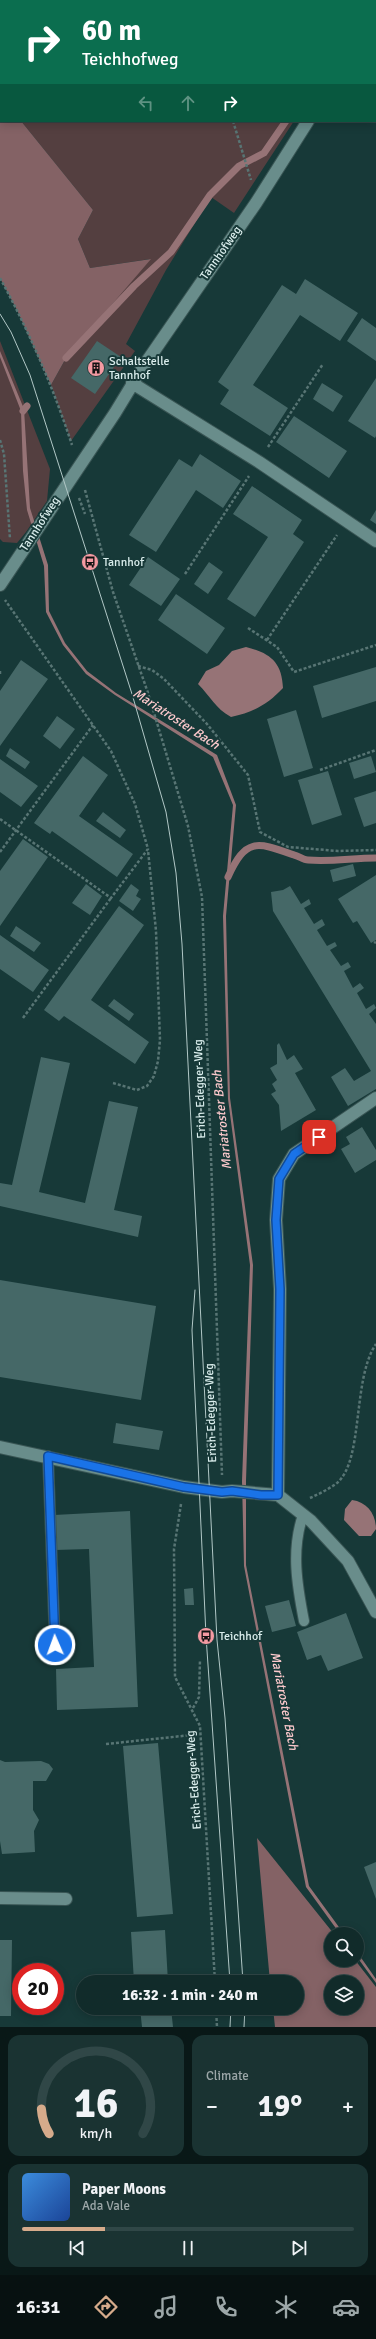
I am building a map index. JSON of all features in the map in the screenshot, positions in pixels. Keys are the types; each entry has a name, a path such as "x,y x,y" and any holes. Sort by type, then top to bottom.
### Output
{"street":[{"name":"Tannhofweg","path":"1,590 14,562 115,413 132,383 256,203 307,122"},
{"path":"132,383 259,462 376,541"},
{"path":"278,1495 280,1289 276,1220 279,1179 294,1154 376,1098"},
{"path":"0,1448 48,1456 184,1487 261,1495 278,1495 303,1515 348,1561 376,1612"},
{"path":"0,1898 66,1900"}],"lane":[{"path":"48,1456 55,1645"},
{"path":"303,1515 296,1546 296,1582 304,1621"}],"path":[{"path":"233,122 246,170"},
{"path":"185,574 323,364"},
{"path":"0,440 4,454 9,536 14,562"},
{"path":"267,640 346,521"},
{"path":"1,590 111,751 135,804 148,849 156,931 160,1040 158,1061 154,1076 146,1086 137,1090 113,1083"},
{"path":"248,628 277,647 294,672 376,645"},
{"path":"138,666 152,670 164,679 207,724 248,775 260,832 288,847 338,850 376,850"},
{"name":"Erich-Edegger-Weg","path":"148,694 188,826 202,897 227,1491"},
{"path":"0,852 93,725"},
{"path":"320,770 376,750"},
{"path":"0,819 111,898"},
{"path":"23,1018 148,849"},
{"path":"289,1504 311,1498 338,1482 352,1459 361,1386 369,1354 376,1344"},
{"name":"Erich-Edegger-Weg","path":"184,1487 174,1549 175,1677 193,1709 200,1726 215,1975"},
{"path":"193,1709 200,1697 200,1660"},
{"path":"106,1744 201,1734"},
{"path":"217,2015 218,2027"}],"shaded area":[{"path":"0,122 22,122 93,210 78,239 90,268 151,259 66,358 51,385 17,310 0,278"},
{"path":"22,122 293,122 234,213 211,197 166,270 126,344 135,351 71,441 51,385 66,358 150,259 90,268 78,239 93,210"},
{"path":"0,341 50,469 47,501 17,543 3,542 0,539"},
{"name":"Mariatroster Bach","path":"0,351 24,409 30,508 48,565 49,611 65,643 87,671 116,693 217,755 236,805 226,916 230,1098 253,1265 246,1481 246,1565 309,1886 339,1927 335,1927 306,1887 244,1566 242,1481 250,1265 228,1099 223,916 233,805 213,757 115,695 86,674 63,645 46,612 44,566 27,510 23,471 21,411 0,357"},
{"path":"246,647 262,652 273,660 280,671 283,688 272,699 260,707 247,713 231,717 217,706 198,684 206,671 219,665 232,651"},
{"path":"352,1500 362,1503 370,1510 376,1524 376,1529 371,1536 359,1536 344,1520 345,1509"},
{"path":"257,1838 328,1927 324,1927 324,1967 360,1967 376,1987 376,2027 275,2027 274,2015 304,2015 304,1975 269,1975"},
{"path":"364,1962 376,1979 376,1983 364,1967"}],"building":[{"path":"305,279 358,313 340,341 300,315 253,385 288,408 270,436 220,404 229,390 218,382 282,285 296,294"},
{"path":"362,318 376,328 376,361 347,341"},
{"name":"Schaltstelle Tannhof","path":"97,341 121,357 95,394 71,378"},
{"path":"376,378 376,436 375,438 348,421"},
{"path":"322,383 343,396 333,412 313,399"},
{"path":"294,416 347,451 329,478 276,442"},
{"path":"200,454 241,481 223,508 196,490 156,552 129,535 179,459 192,467"},
{"path":"252,486 302,520 293,534 304,542 255,617 227,599 268,537 233,514"},
{"path":"376,510 376,524 370,520"},
{"path":"148,557 180,579 161,606 129,585"},
{"path":"209,562 223,572 208,594 194,584"},
{"path":"176,594 225,628 207,654 158,620"},
{"path":"21,660 48,679 0,746 0,691"},
{"path":"376,667 376,701 322,718 313,686"},
{"path":"296,710 313,768 284,777 267,719"},
{"path":"57,716 75,729 60,749 43,736"},
{"path":"10,748 30,762 25,769 6,756"},
{"path":"83,756 108,775 79,816 133,854 117,877 52,831 50,834 34,823"},
{"path":"371,756 376,772 354,779 349,763"},
{"path":"0,759 38,786 21,807 0,792"},
{"path":"328,771 342,815 312,825 298,780"},
{"path":"376,791 376,823 364,827 354,798"},
{"path":"103,812 126,830 120,838 96,821"},
{"path":"23,839 48,857 0,926 0,871"},
{"path":"353,864 356,876 333,882 330,870"},
{"path":"376,875 376,940 371,943 357,921 353,923 338,899"},
{"path":"86,884 102,896 90,915 72,903"},
{"path":"131,884 139,890 136,896 141,899 133,911 119,901"},
{"path":"290,886 301,904 309,899 311,904 304,908 314,924 322,919 325,925 317,930 327,946 335,942 337,946 330,950 341,966 348,962 351,967 344,971 353,988 360,983 364,988 357,993 366,1009 374,1004 376,1008 369,1014 376,1024 376,1089 348,1106 331,1077 345,1068 354,1081 371,1071 273,911 271,892 283,890"},
{"path":"119,906 144,925 91,1000 149,1042 135,1064 64,1016 59,1021 44,1010"},
{"path":"16,926 41,943 34,952 10,936"},
{"path":"0,935 49,970 33,992 0,969"},
{"path":"114,999 134,1014 129,1021 108,1006"},
{"path":"279,1043 287,1060 294,1055 303,1069 295,1073 316,1110 281,1131 279,1105 271,1094 276,1091 272,1084 277,1080 270,1068 277,1064 277,1045"},
{"path":"41,1057 70,1063 39,1192 85,1203 109,1101 138,1107 114,1210 142,1216 138,1237 0,1206 0,1183 12,1185"},
{"path":"362,1127 376,1150 376,1160 355,1173 341,1149 350,1144 346,1137"},
{"path":"0,1280 156,1306 141,1400 0,1377"},
{"path":"116,1423 163,1431 159,1450 113,1443"},
{"path":"130,1511 138,1707 57,1710 56,1669 94,1667 89,1549 55,1550 54,1515"},
{"path":"193,1588 194,1605 185,1605 184,1589"},
{"path":"289,1600 296,1626 272,1632 265,1606"},
{"path":"346,1613 363,1658 328,1671 321,1655 307,1660 297,1632"},
{"path":"158,1743 173,1914 137,1917 123,1746"},
{"path":"0,1760 5,1762 41,1761 49,1764 53,1769 46,1781 33,1781 33,1810 39,1820 34,1831 35,1852 2,1854 0,1841"},
{"path":"376,1862 376,1899 364,1867"},
{"path":"165,1930 168,1975 134,1975 131,1932"},
{"path":"0,1940 12,1940 11,2016 0,2016"},
{"path":"141,2015 172,2015 173,2027 142,2027"}],"waterway":[{"path":"66,358 134,286 171,252 210,195 239,166 264,153 285,122"},
{"name":"Mariatroster Bach","path":"23,411 27,406"},
{"path":"228,877 234,864 241,855 247,849 254,846 271,847 306,860 325,861 376,858"}],"tram line":[{"path":"0,314 11,332 30,375 132,694 166,812 176,873 182,944 217,1640 225,1718 243,1975"},
{"path":"195,1290 192,1330 206,1636 230,1975"},
{"path":"230,2027 231,2015"},
{"path":"244,2027 245,2015"}],"place":[{"name":"Schaltstelle Tannhof","path":"96,368"},
{"name":"Tannhof","path":"90,562"},
{"name":"Teichhof","path":"206,1636"}],"route":[{"path":"55,1645 48,1456 184,1487 222,1492 232,1491 261,1495 278,1495 280,1289 276,1220 279,1179 294,1154 319,1137"}]}
